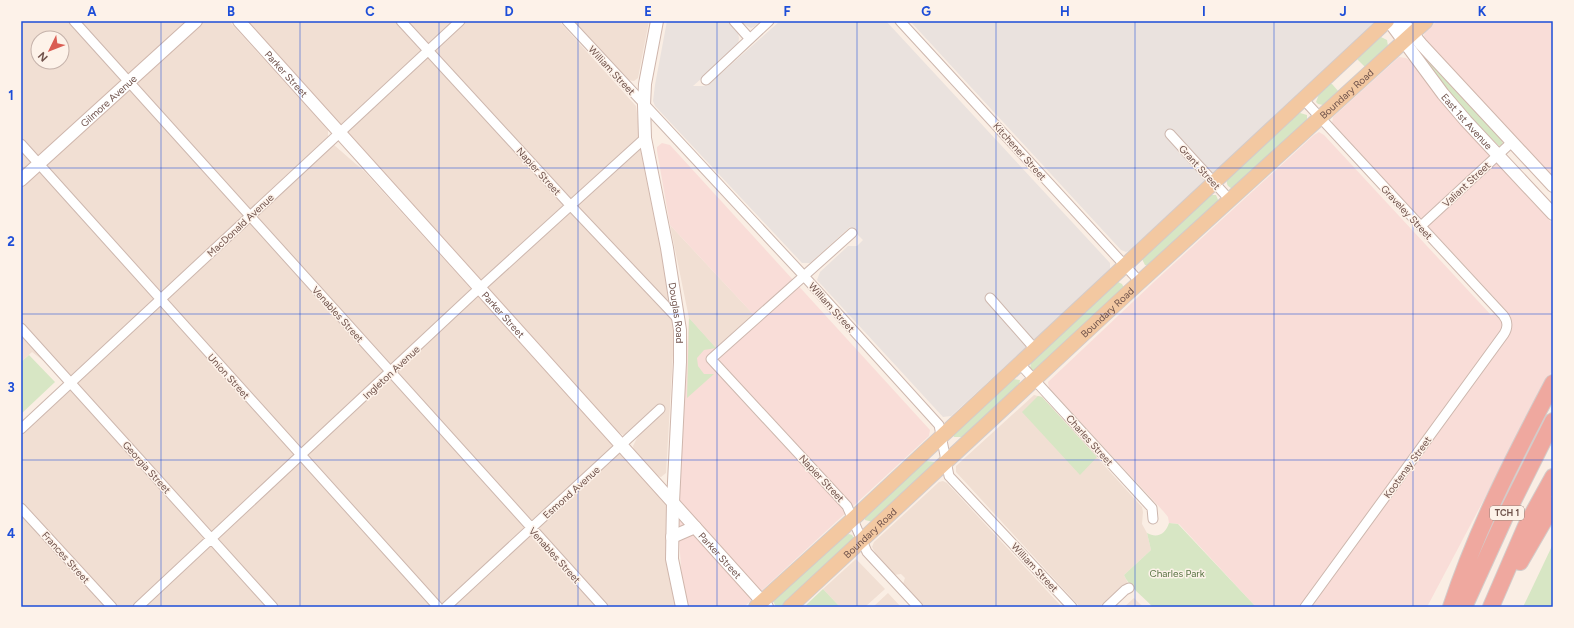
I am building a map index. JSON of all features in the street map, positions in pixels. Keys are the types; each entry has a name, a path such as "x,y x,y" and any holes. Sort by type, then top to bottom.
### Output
{"highway":[{"path":"1451,607 1465,565 1494,498 1553,383"},
{"name":"TCH 1","path":"1464,607 1498,530 1553,421"},
{"name":"TCH 1","path":"1491,607 1526,526 1553,477"},
{"path":"1494,607 1553,505"}],"main road":[{"path":"762,605 941,436 1388,21"},
{"name":"Boundary Road","path":"790,607 1140,282 1426,21"}],"street":[{"name":"Venables Street","path":"74,21 602,607"},
{"name":"Gilmore Avenue","path":"21,180 196,21"},
{"name":"Parker Street","path":"239,21 479,289 673,502 762,605"},
{"name":"Napier Street","path":"401,21 571,206 678,319"},
{"name":"MacDonald Avenue","path":"21,429 460,21"},
{"name":"William Street","path":"567,21 804,276 939,425 949,476 1072,607"},
{"name":"Douglas Road","path":"657,21 646,84 644,105 646,138 678,319 680,362 673,502 672,559 682,607"},
{"path":"734,21 750,39"},
{"path":"706,80 769,21"},
{"name":"Kitchener Street","path":"900,21 1140,282"},
{"name":"East 1st Avenue","path":"1388,21 1408,37 1512,142 1553,186"},
{"name":"East 1st Avenue","path":"1402,21 1408,37 1448,99 1553,214"},
{"name":"Graveley Street","path":"1303,100 1503,315 1507,322 1507,326"},
{"name":"Grant Street","path":"1170,134 1230,200"},
{"name":"Ingleton Avenue","path":"138,607 479,289 646,138"},
{"name":"Valiant Street","path":"1421,226 1512,142"},
{"name":"Union Street","path":"21,144 438,607"},
{"path":"804,276 852,234"},
{"name":"Napier Street","path":"804,276 711,359 847,506 867,552 918,607"},
{"path":"990,298 1035,349"},
{"name":"Kootenay Street","path":"1304,607 1504,334 1507,326"},
{"name":"Georgia Street","path":"21,328 273,607"},
{"name":"Charles Street","path":"1019,364 1152,508 1153,519"},
{"name":"Esmond Avenue","path":"446,607 622,446 660,409"},
{"path":"656,484 675,472"},
{"name":"Frances Street","path":"21,508 112,607"},
{"path":"672,537 694,527"},
{"path":"1107,607 1129,588"}],"shaded area":[{"path":"21,21 229,21 328,130 328,140 72,383 32,352 21,362"},
{"path":"243,21 559,21 636,106 641,145 675,321 666,473 661,477 657,476 634,450 633,446 638,436 662,412 627,434 623,435 618,432 337,121"},
{"path":"573,21 649,21 638,78 634,81 627,80"},
{"path":"667,21 727,21 738,33 738,46 693,86 704,86 708,85 780,21 886,21 1110,263 1110,270 951,416 943,417 817,280 820,272 848,246 857,246 863,240 850,227 810,263 802,263 655,106 653,101 655,85"},
{"path":"737,21 761,21 751,28"},
{"path":"910,21 1378,21 1130,250 1126,252 1121,250"},
{"path":"1437,21 1553,21 1553,177 1427,42 1424,36 1425,32"},
{"path":"1399,57 1406,58 1412,62 1454,117 1553,224 1553,369 1427,607 1256,607 1179,524 1169,523 1168,517 1164,512 1049,388 1048,382 1155,281 1319,132 1324,135 1491,315 1505,309 1332,124 1333,117"},
{"path":"662,143 670,145 930,430 929,436 744,607 684,607 679,539 680,450 689,318 716,348 754,315 670,225 657,151 657,147"},
{"path":"334,145 364,171 666,504 674,583 679,607 21,607 21,434 199,267"},
{"path":"670,225 754,315 716,348 689,318"},
{"path":"1034,395 1042,397 1142,507 1142,524 1147,533 1151,550 1124,575 1128,583 1099,607 1080,607 956,472 956,466"},
{"path":"943,481 947,483 1062,607 925,607 903,584 905,578 901,574 894,575 877,556 872,547 874,542 939,482"},
{"path":"856,559 885,589 865,607 840,607 823,589"},
{"path":"888,593 901,607 873,607"},
{"path":"1134,598 1143,607 1124,607"}],"green space":[{"path":"1381,37 1387,40 1388,46 1365,67 1357,59"},
{"path":"1417,49 1500,137 1503,143 1502,145 1499,146 1456,102"},
{"path":"1328,84 1332,84 1339,92 1323,105 1318,104 1316,102 1319,94"},
{"path":"1300,113 1307,115 1307,121 1233,189 1228,186 1228,178"},
{"path":"1210,195 1216,195 1219,202 1149,266 1145,265 1142,259 1143,257"},
{"path":"1118,282 1122,284 1124,288 1034,371 1030,369 1031,362"},
{"path":"689,318 716,348 704,350 697,358 698,366 704,374 714,374 687,398"},
{"path":"29,355 55,382 21,414 21,362"},
{"path":"1013,379 1020,380 1019,386 963,437 954,437 953,435"},
{"path":"1038,396 1042,397 1097,457 1080,475 1022,412"},
{"path":"926,461 935,462 936,466 873,522 865,520 864,516 919,464"},
{"name":"Charles Park","path":"1169,523 1178,524 1256,607 1153,607 1141,596 1124,575 1151,550 1147,533 1151,535 1161,534 1166,530"},
{"path":"849,534 852,535 855,540 785,607 776,607 773,601 775,598 842,536"},
{"path":"1553,544 1553,607 1523,607"},
{"path":"823,589 840,607 804,607"}]}
